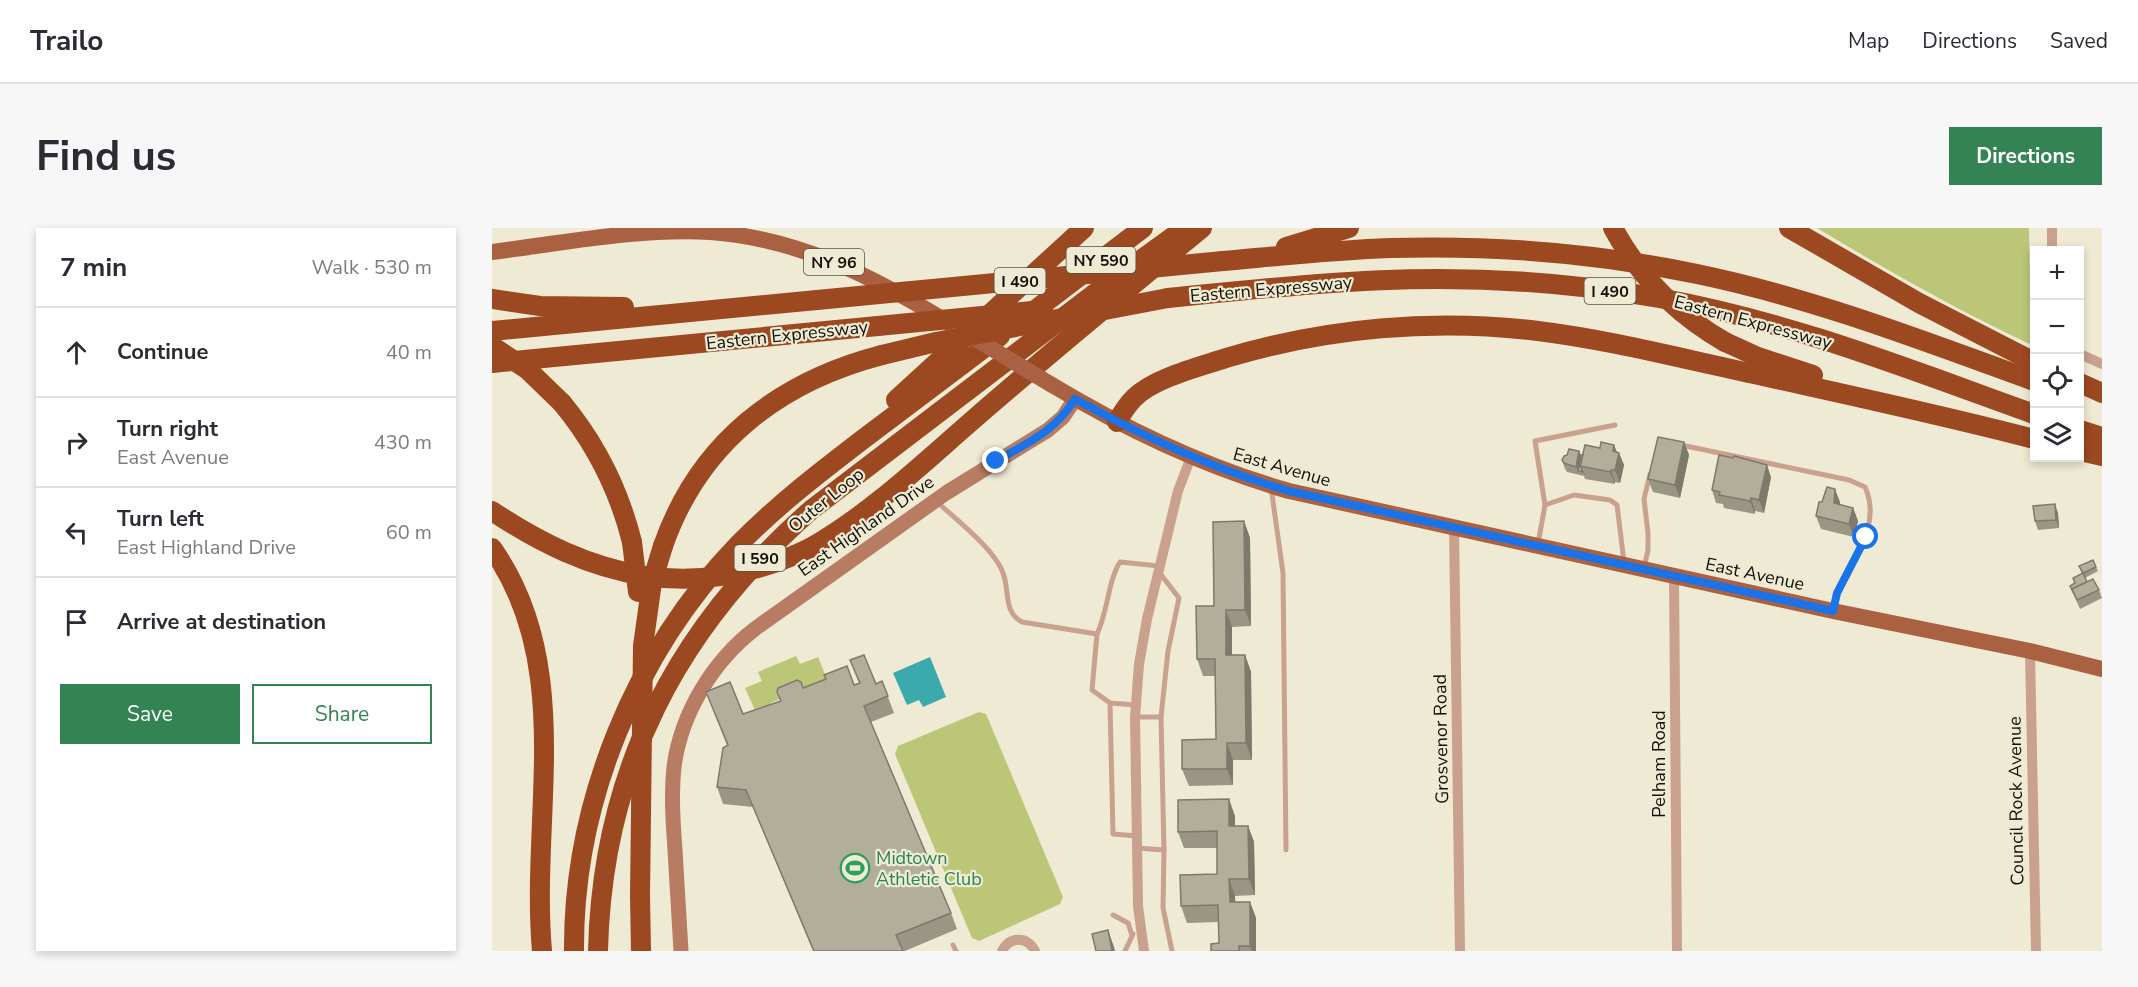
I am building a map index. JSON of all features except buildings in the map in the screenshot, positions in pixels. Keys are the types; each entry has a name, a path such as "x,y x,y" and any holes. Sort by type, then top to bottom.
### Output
{"highway":[{"path":"802,487 1084,228"},
{"name":"Outer Loop","path":"574,951 575,905 585,838 610,752 636,690 669,633 707,580 753,530 802,487 1143,228"},
{"name":"Outer Loop","path":"598,951 601,893 608,849 628,773 669,680 692,642 718,606 761,556 811,510 1102,288 1185,228"},
{"path":"492,511 541,541 568,554 610,569 645,576 687,579 726,576 766,567 810,548 874,504 1202,228"},
{"path":"1223,261 1287,247 1349,228"},
{"path":"1613,228 1631,257 1657,289 1697,324 1725,342 1777,364 1950,417 2030,438"},
{"path":"1791,228 1925,307 2030,360"},
{"name":"Eastern Expressway","path":"492,331 1348,250 1448,248 1547,252 1645,264 1721,279 1808,302 1871,322 2030,380"},
{"name":"Eastern Expressway","path":"492,363 1327,283 1415,279 1505,280 1593,288 1692,305 1790,329 1875,356 2030,413"},
{"path":"642,669 649,598 663,546 674,518 692,483 717,450 773,401 832,371 882,355 936,342 1168,298"},
{"path":"492,299 563,307 731,308"},
{"path":"1117,422 1133,399 1144,390 1180,374 1230,357 1276,345 1339,333 1434,326 1521,329 1595,340 1950,417"},
{"path":"492,346 528,370 562,403 586,435 619,499 632,542 637,578 642,669 641,951"},
{"path":"2084,385 2102,393"},
{"path":"2084,399 2102,404"},
{"path":"2084,432 2102,437"},
{"path":"2084,451 2102,456"},
{"path":"492,548 511,579 524,610 535,644 542,680 544,724 540,899 542,951"}],"main road":[{"name":"East Avenue","path":"492,250 633,234 709,230 763,239 829,259 892,290 1117,422 1191,457 1271,486 1833,611 2030,651 2102,669"}],"street":[{"path":"2052,228 2052,246"},
{"path":"2084,356 2102,364"},
{"name":"East Highland Drive","path":"681,951 673,781 675,759 682,734 701,690 724,658 750,632 936,501 1048,430 1063,417 1075,399"},
{"path":"1144,951 1136,934 1138,906 1136,711 1142,641 1178,490 1191,457"},
{"name":"Grosvenor Road","path":"1454,527 1460,951"},
{"name":"Pelham Road","path":"1674,576 1677,951"},
{"name":"Council Rock Avenue","path":"2030,651 2036,951"},
{"path":"1002,951 1006,944 1017,939 1028,942 1035,951"}],"lane":[{"path":"1538,546 1545,505 1535,441 1615,425"},
{"path":"1670,442 1849,480 1865,487 1870,497 1871,516 1866,537 1837,593 1833,611"},
{"path":"1643,569 1648,550 1644,499 1651,469"},
{"path":"1271,486 1283,573 1286,850"},
{"path":"1545,505 1574,495 1610,500 1617,505 1624,565"},
{"path":"936,501 996,559 1004,574 1013,618 1022,622 1097,634"},
{"path":"1161,717 1110,703 1092,690 1097,634 1104,618 1115,570 1120,562 1159,569 1179,598 1168,651 1161,717 1163,908 1172,951"},
{"path":"1110,703 1113,834 1137,836"},
{"path":"1137,848 1164,850"},
{"path":"1113,915 1128,923 1136,934 1125,951"}],"green space":[{"path":"1817,228 2029,228 2030,344 1978,319"},
{"path":"796,656 800,664 818,657 831,689 808,687 771,703 775,712 759,719 745,688 762,681 758,672"},
{"path":"979,712 986,714 1063,897 1060,904 979,941 972,938 895,754 898,746"}],"water":[{"path":"930,657 946,697 923,707 919,700 907,705 893,673"}],"place":[{"name":"Midtown Athletic Club","path":"855,868"}],"route":[{"path":"996,461 1048,430 1063,417 1075,399 1167,447 1225,471 1289,491 1833,611 1837,593 1866,537"}]}
